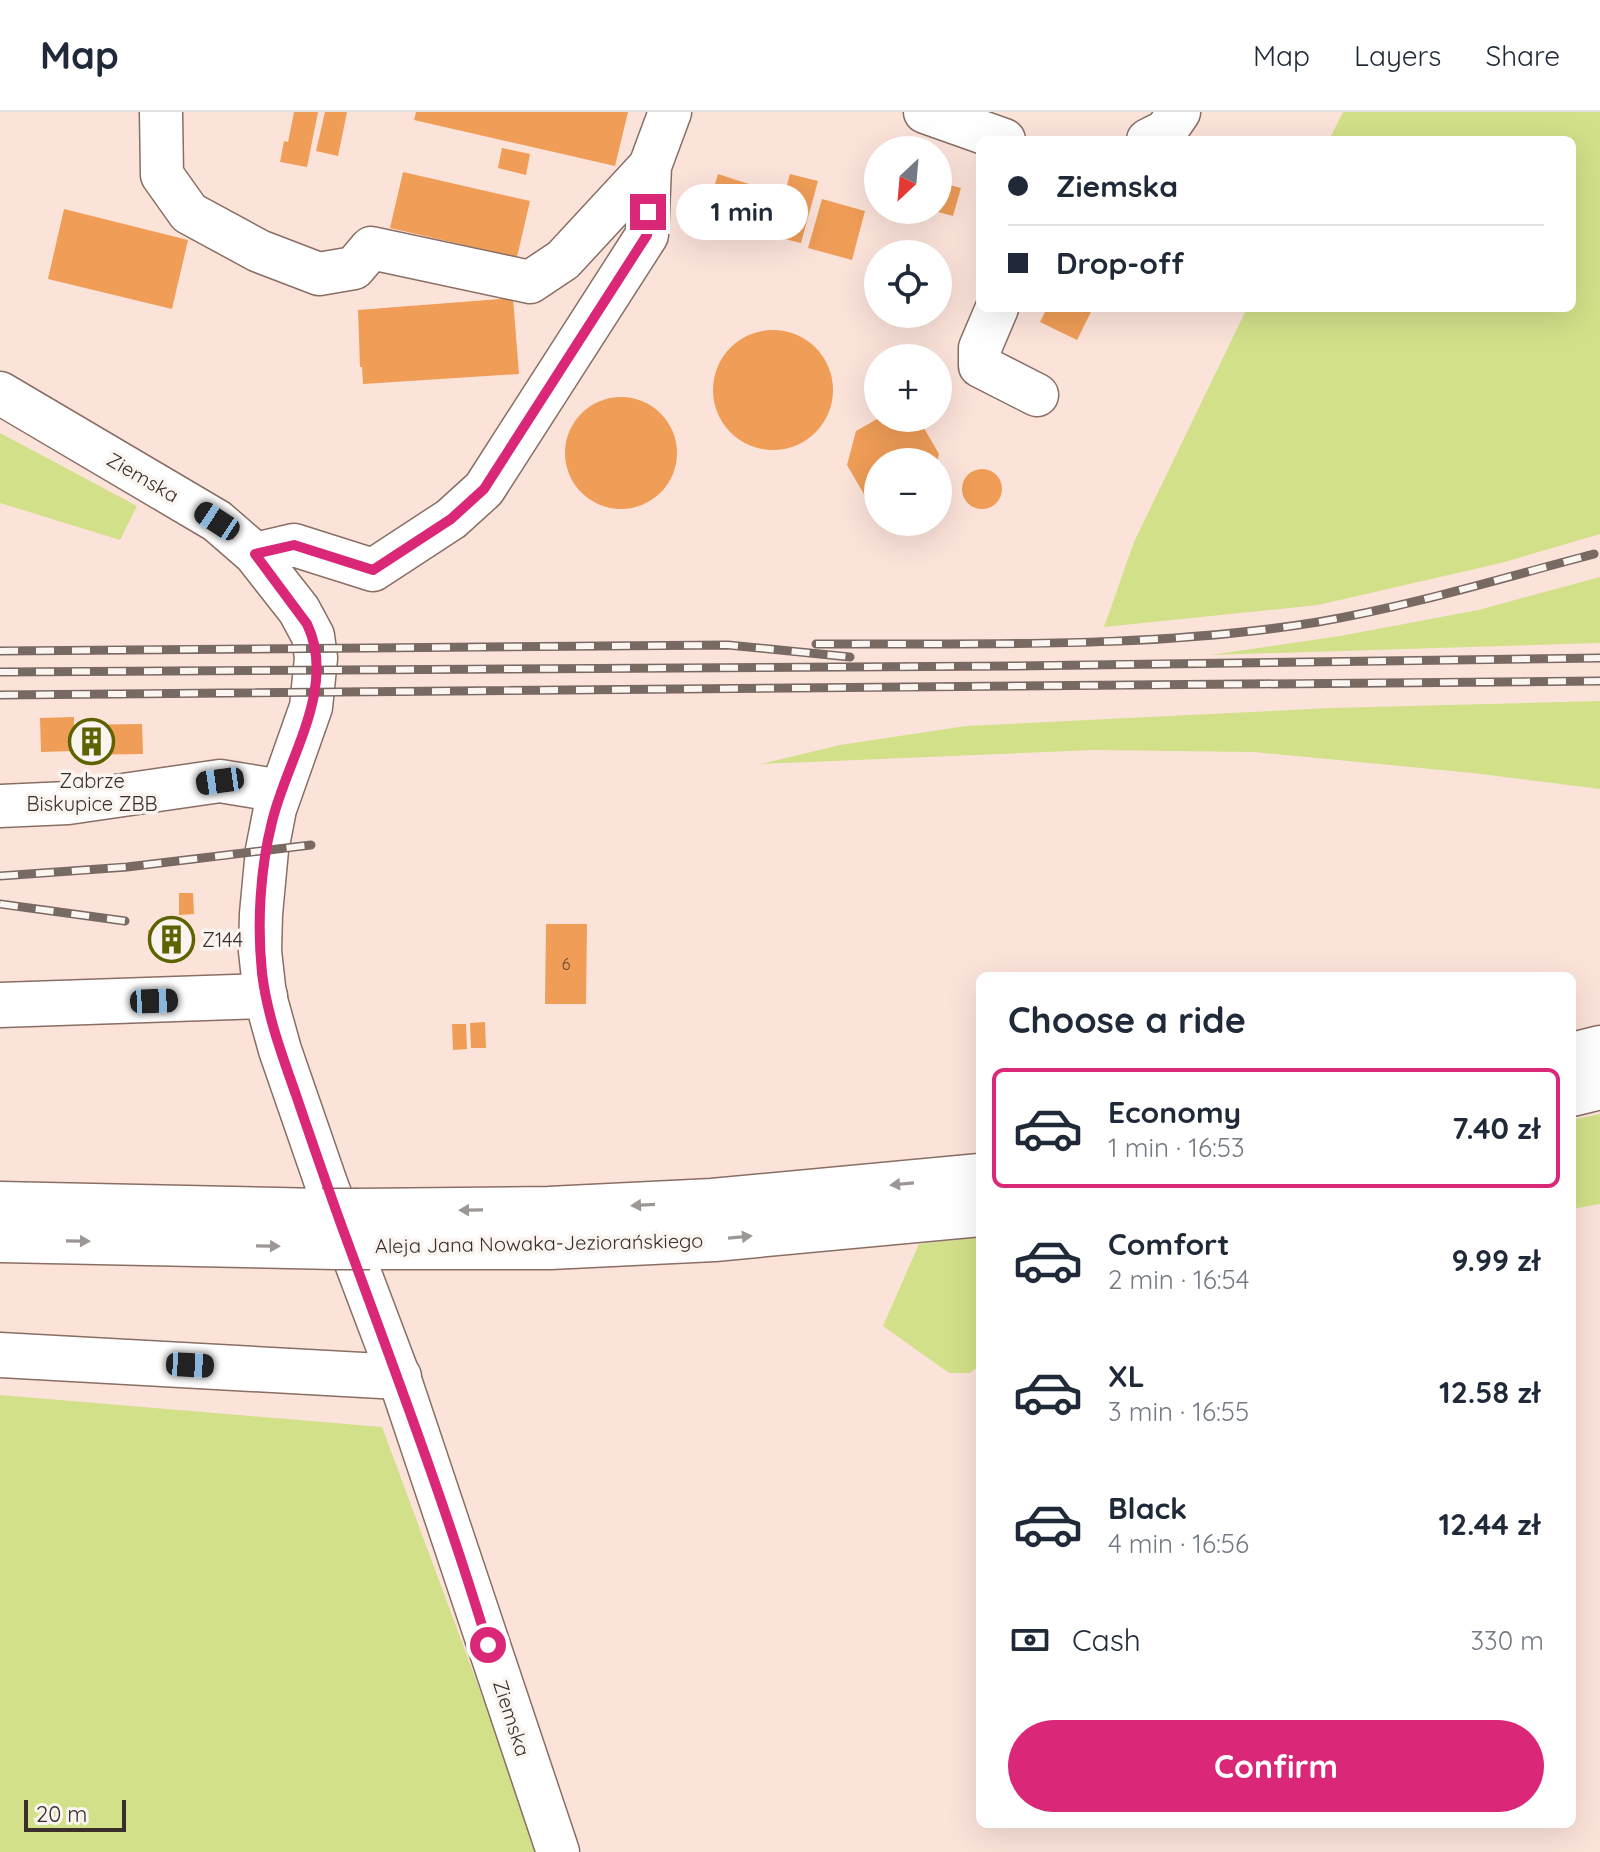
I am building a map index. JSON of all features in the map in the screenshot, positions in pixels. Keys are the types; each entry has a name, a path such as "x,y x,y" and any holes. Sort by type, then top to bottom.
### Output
{"main road":[{"path":"0,1005 265,996"},
{"path":"1576,1054 1600,1048"},
{"path":"1576,1093 1600,1087"},
{"name":"Aleja Jana Nowaka-Jeziorańskiego","path":"0,1240 346,1229 549,1209 712,1201 976,1176"},
{"name":"Aleja Jana Nowaka-Jeziorańskiego","path":"0,1204 550,1247 714,1239 976,1214"},
{"path":"0,1355 399,1377"}],"street":[{"path":"161,112 162,175 189,213 259,251 319,274 354,268 371,248 530,282 563,260 650,166"},
{"path":"255,554 294,545 373,570 464,509 484,489 647,235 650,166 670,112"},
{"path":"925,112 993,136"},
{"path":"1156,136 1166,131 1179,112"},
{"path":"995,312 980,348 980,366 1037,395"},
{"name":"Ziemska","path":"0,393 217,521 255,554 299,610 313,636 311,707 271,826 261,900 260,951 265,996 280,1050 327,1186 399,1377 558,1852"},
{"path":"0,806 68,803 220,781 281,791"}],"green space":[{"path":"1343,112 1600,112 1600,534 1501,563 1318,605 1104,627 1134,542 1245,312 1576,312 1576,136 1331,136"},
{"path":"0,433 137,506 120,540 0,503"},
{"path":"1600,577 1600,643 1210,655 1340,636 1478,610"},
{"path":"1600,701 1600,789 1473,773 1254,752 1094,750 761,764 840,745 966,726 1331,708"},
{"path":"1600,1114 1600,1204 1576,1208 1576,1119"},
{"path":"976,1237 976,1368 970,1373 949,1373 883,1326 919,1244"},
{"path":"0,1395 382,1427 540,1852 0,1852"}],"building":[{"path":"294,112 318,112 307,167 280,162"},
{"path":"325,112 347,112 338,156 316,151"},
{"path":"416,112 628,112 615,166 414,120"},
{"path":"502,148 530,154 526,175 498,168"},
{"path":"403,172 530,201 517,257 390,228"},
{"path":"718,174 767,190 762,207 713,191"},
{"path":"790,174 818,181 801,243 773,236"},
{"path":"952,186 961,188 952,216"},
{"path":"822,199 864,211 852,260 808,248"},
{"path":"64,209 188,240 172,309 48,279"},
{"path":"513,298 519,374 363,384 358,310"},
{"path":"1045,312 1091,312 1077,340 1040,322"},
{"path":"773,330 796,334 815,348 829,367 833,390 829,413 815,432 796,446 773,450 750,446 731,432 717,413 713,390 717,367 731,348 750,334"},
{"path":"621,397 642,402 660,414 672,432 677,453 672,474 660,492 642,504 621,509 600,504 582,492 570,474 565,453 570,432 582,414 600,402"},
{"path":"864,426 864,432 926,432 936,448 864,448 864,494 847,465 856,431"},
{"path":"982,469 996,475 1002,489 996,503 982,509 968,503 962,489 968,475"},
{"name":"Zabrze Biskupice ZBB","path":"74,717 74,725 142,724 143,754 41,752 40,718"},
{"path":"179,893 193,893 194,914 179,915"},
{"path":"546,924 587,924 586,1004 545,1004"},
{"name":"Z144","path":"148,930 192,930 193,949 149,949"},
{"path":"485,1022 486,1048 471,1048 470,1023"},
{"path":"452,1024 466,1024 467,1049 453,1050"}],"railway":[{"path":"816,644 1067,643 1256,631 1387,608 1594,554"},
{"path":"0,651 728,645 850,657"},
{"path":"0,672 1014,666 1600,658"},
{"path":"0,695 1600,681"},
{"path":"0,876 127,867 311,845"},
{"path":"0,904 125,921"}],"place":[{"name":"Zabrze Biskupice ZBB","path":"92,741"},
{"name":"Z144","path":"171,939"}],"route":[{"path":"488,1645 399,1377 308,1132 265,996 260,951 261,914 271,826 311,707 316,658 313,636 299,610 255,554 294,545 373,570 464,509 484,489 647,235 648,212"}]}
